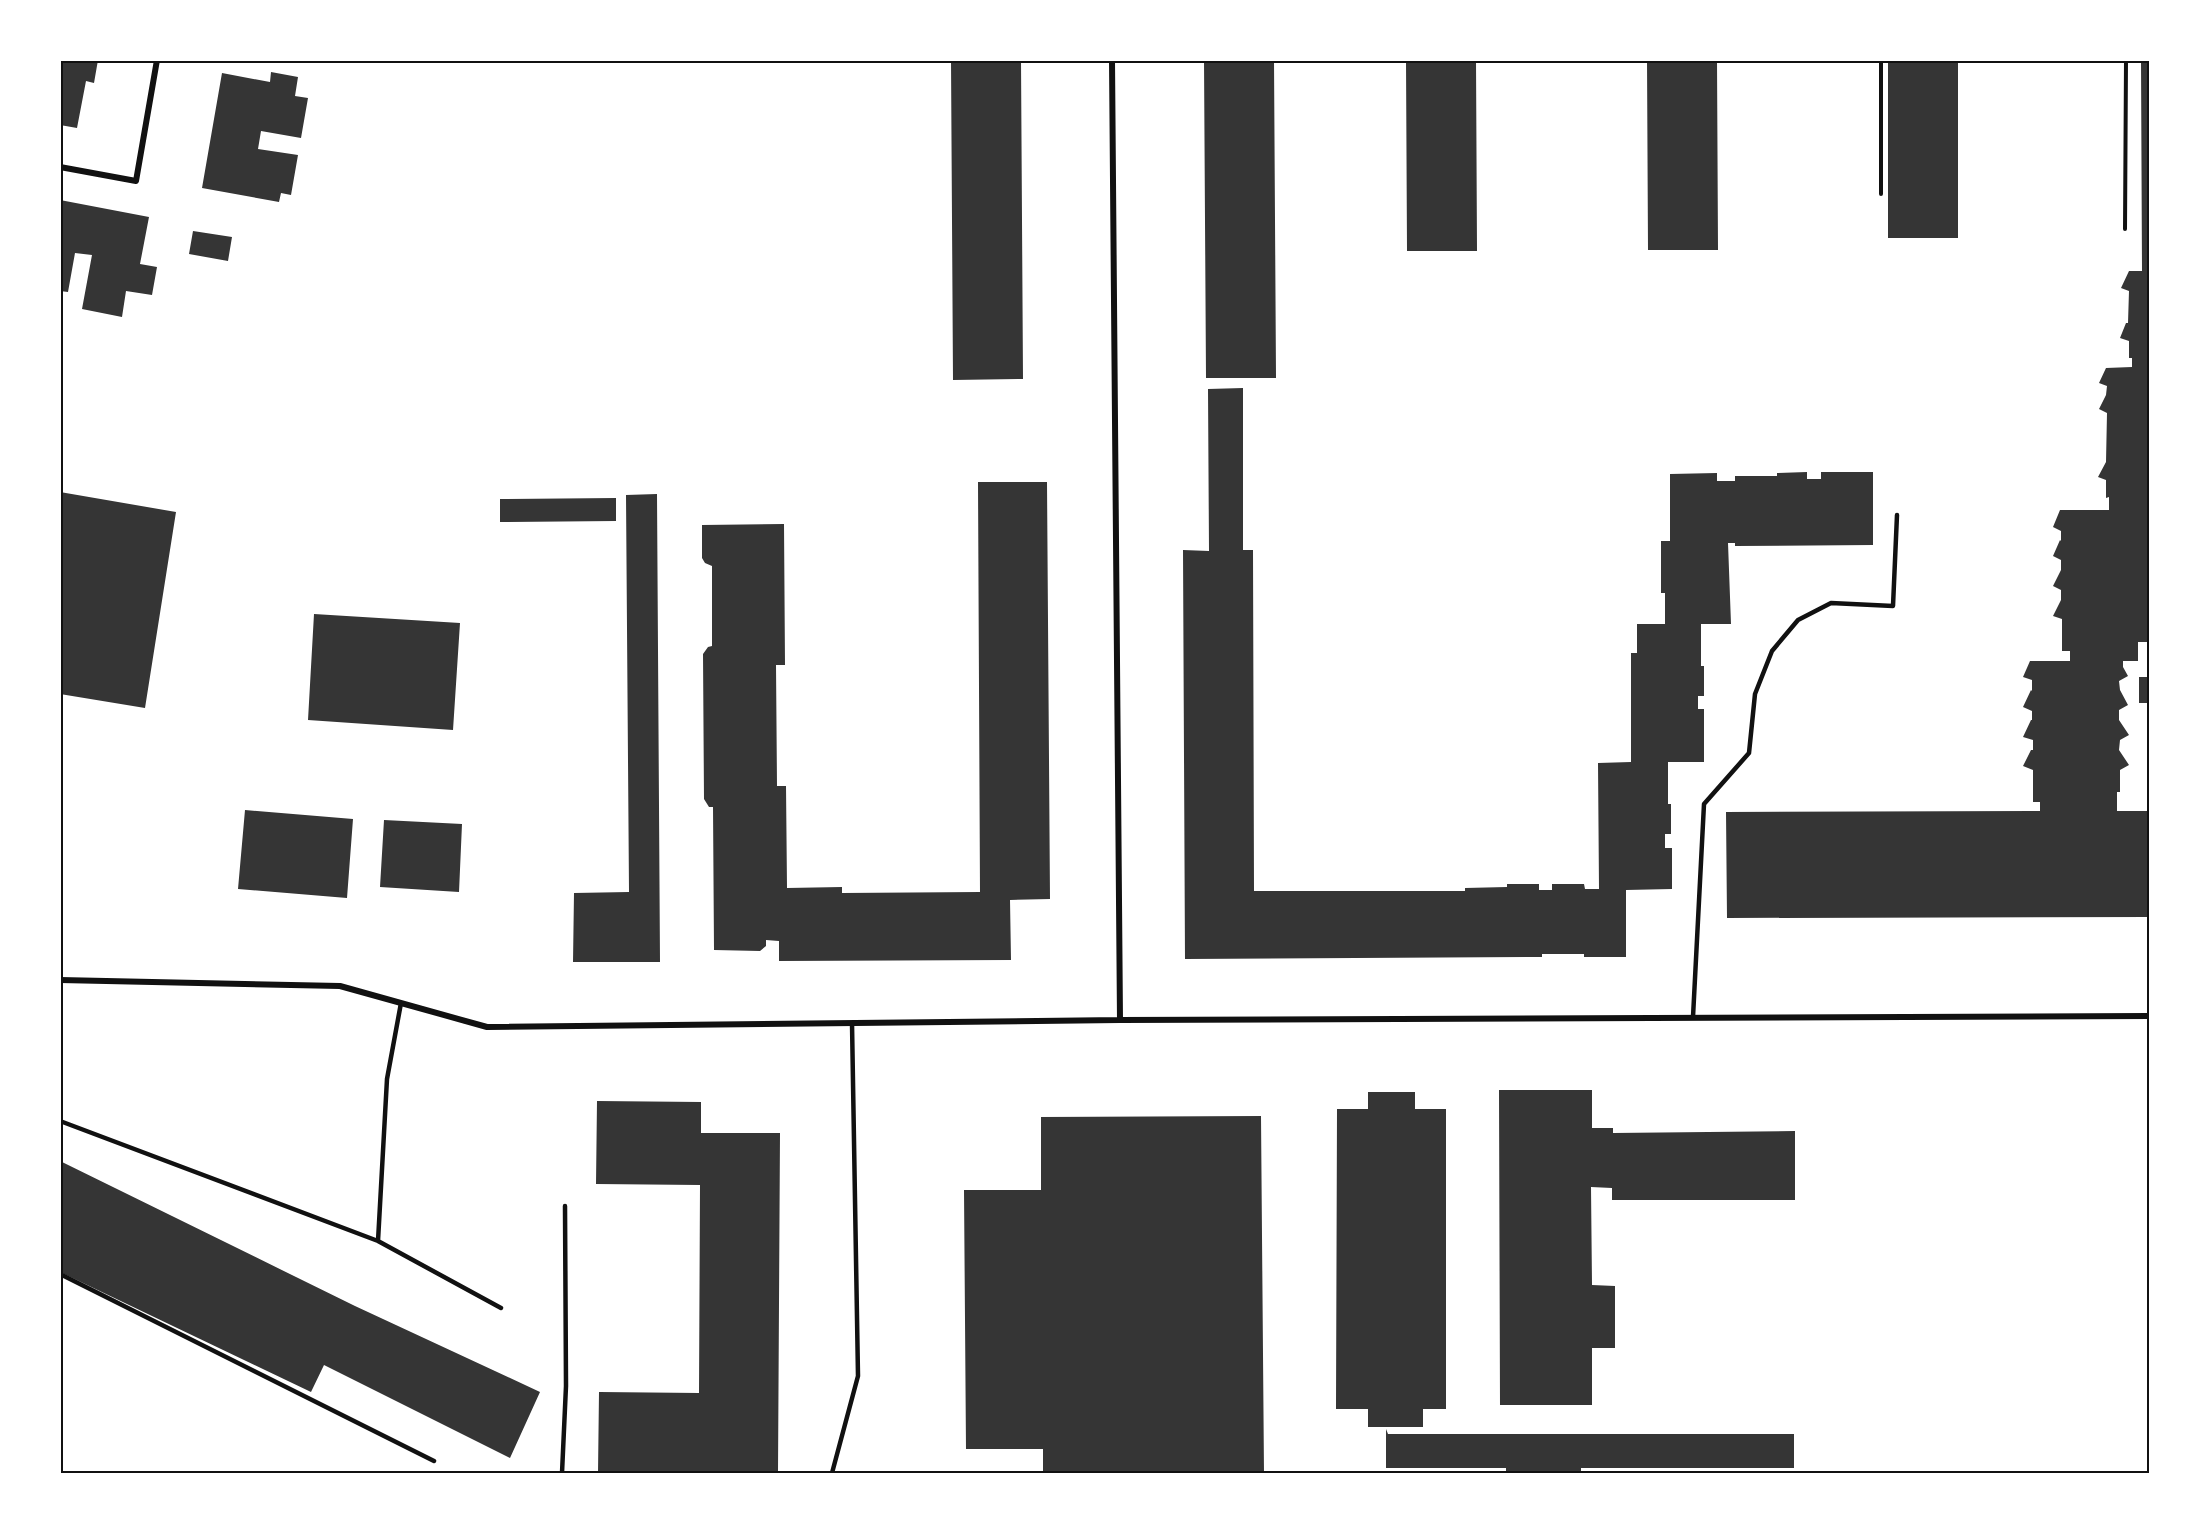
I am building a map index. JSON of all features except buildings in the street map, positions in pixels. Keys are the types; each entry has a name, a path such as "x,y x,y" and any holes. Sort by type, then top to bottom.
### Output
{"street":[{"path":"60,167 136,181 157,60"},
{"path":"1112,60 1120,1020"},
{"path":"60,980 340,986 487,1027 1120,1020 2149,1016"}],"lane":[{"path":"1694,1017 1704,804 1749,753 1755,694 1772,651 1798,620 1831,603 1893,606 1897,515"},
{"path":"378,1241 387,1079 401,1003"},
{"path":"832,1473 858,1376 852,1023"},
{"path":"60,1121 378,1241 501,1308"},
{"path":"561,1473 566,1386 565,1206"},
{"path":"60,1274 434,1461"}],"path":[{"path":"1881,60 1881,194"},
{"path":"2125,229 2126,60"}]}
